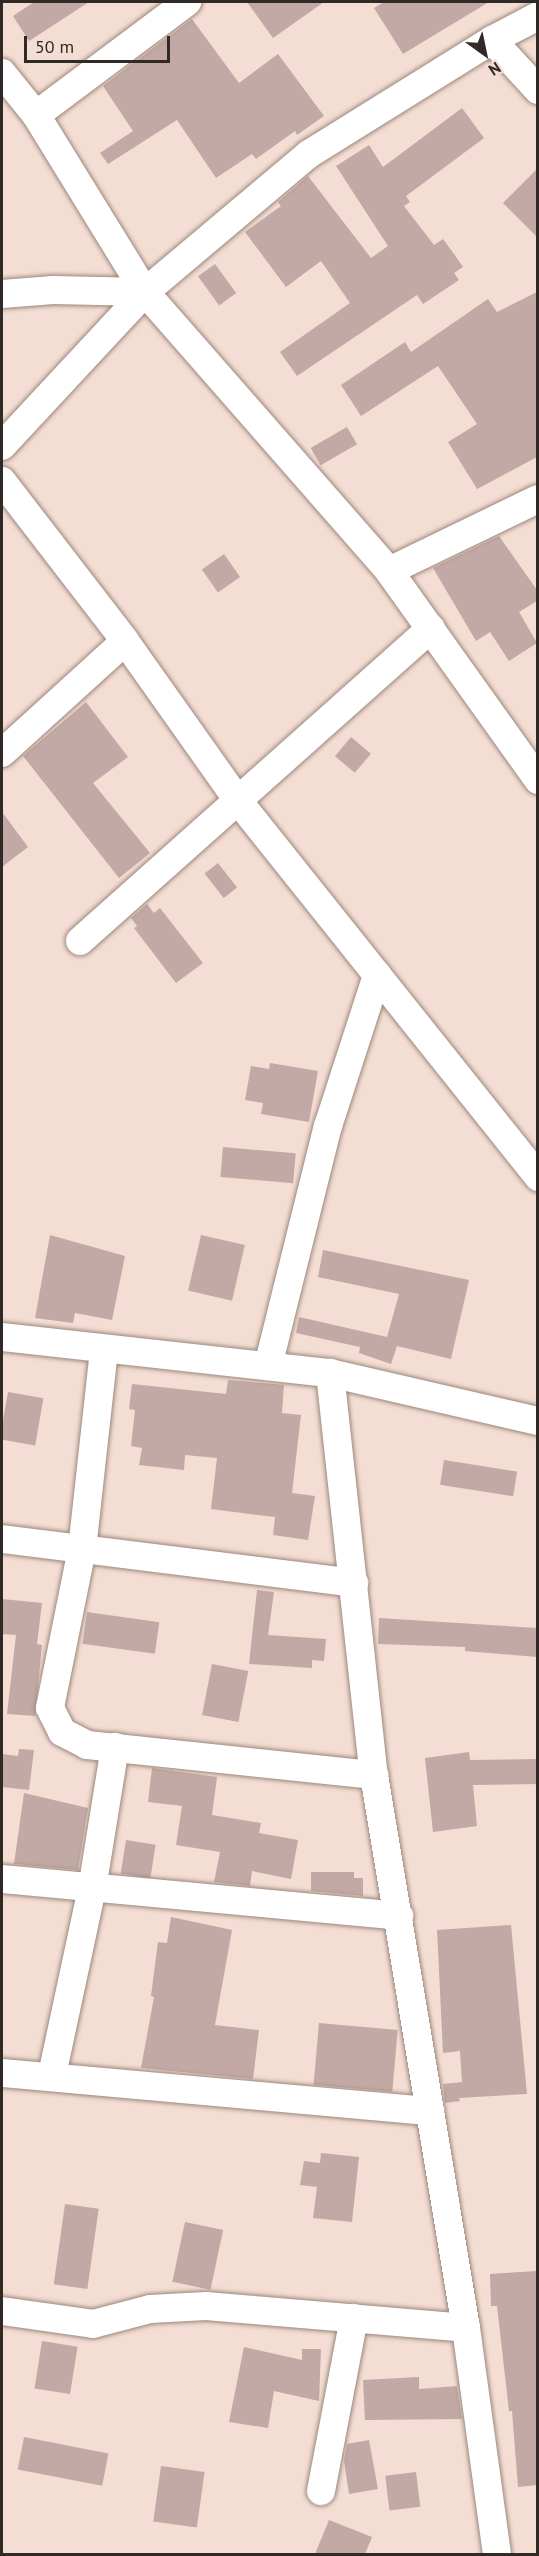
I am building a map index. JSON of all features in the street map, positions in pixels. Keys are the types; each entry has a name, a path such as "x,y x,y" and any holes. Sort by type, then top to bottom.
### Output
{"street":[{"path":"36,114 187,2"},
{"path":"2,446 145,292 309,154 492,40 537,16"},
{"path":"492,40 537,90"},
{"path":"2,73 36,114 145,292 389,571 537,780"},
{"path":"2,294 53,290 145,292"},
{"path":"6,496 125,641 239,802 537,1177"},
{"path":"389,571 537,499"},
{"path":"80,941 239,802 431,628"},
{"path":"2,753 125,641"},
{"path":"268,1366 328,1126 377,975"},
{"path":"2,1337 330,1373 537,1421"},
{"path":"105,1350 82,1549 50,1708 63,1732 87,1745 374,1775"},
{"path":"330,1373 374,1775 466,2328 497,2554"},
{"path":"2,1539 354,1582"},
{"path":"52,2075 92,1889 115,1747"},
{"path":"2,1879 399,1916"},
{"path":"2,2073 52,2075 430,2111"},
{"path":"2,2311 93,2324 150,2309 206,2306 466,2328"},
{"path":"321,2491 354,2318"}],"building":[{"path":"34,2 89,2 29,41 13,16"},
{"path":"247,2 324,2 273,38"},
{"path":"384,2 489,2 403,54 374,8"},
{"path":"192,19 239,83 278,54 324,116 297,135 295,131 256,159 252,154 216,178 177,120 108,164 100,153 133,131 103,86"},
{"path":"462,108 484,138 406,196 410,202 404,206 434,245 443,239 463,267 454,273 459,280 423,304 417,295 297,376 280,352 350,303 321,261 286,287 245,232 281,206 278,202 308,176 371,258 388,246 336,166 369,145 383,167"},
{"path":"537,169 537,237 503,203"},
{"path":"215,264 236,293 219,305 198,276"},
{"path":"537,292 537,457 477,489 448,442 477,424 438,366 361,416 341,385 405,342 411,352 488,299 497,312"},
{"path":"347,427 357,444 321,465 311,448"},
{"path":"499,536 537,590 537,601 519,612 537,643 509,661 490,632 476,641 433,568"},
{"path":"224,554 240,577 218,592 202,569"},
{"path":"86,702 128,757 93,783 150,853 119,878 23,756"},
{"path":"351,737 371,754 355,773 335,756"},
{"path":"2,812 28,847 2,867"},
{"path":"218,863 237,887 224,898 205,873"},
{"path":"147,904 154,913 160,908 203,963 176,983 134,928 137,926 131,918"},
{"path":"270,1063 318,1071 309,1122 261,1114 263,1103 245,1100 251,1066 269,1069"},
{"path":"223,1147 296,1153 293,1183 220,1177"},
{"path":"50,1235 125,1256 112,1320 75,1313 73,1323 35,1318"},
{"path":"201,1235 245,1245 232,1301 188,1291"},
{"path":"323,1250 469,1280 451,1359 397,1346 391,1364 359,1353 360,1347 296,1333 299,1317 387,1337 399,1294 318,1277"},
{"path":"228,1380 284,1385 282,1413 301,1415 292,1493 315,1496 308,1540 273,1535 275,1517 211,1509 217,1458 185,1455 184,1470 139,1465 142,1448 131,1446 135,1410 129,1409 132,1384 226,1394"},
{"path":"8,1392 43,1398 35,1446 2,1440"},
{"path":"444,1460 517,1472 513,1496 440,1485"},
{"path":"257,1590 274,1592 268,1635 326,1639 324,1661 312,1660 312,1668 249,1664"},
{"path":"2,1599 42,1603 37,1644 42,1645 35,1716 7,1714 16,1635 2,1634"},
{"path":"87,1612 159,1622 155,1654 83,1644"},
{"path":"379,1618 537,1628 537,1657 465,1651 465,1647 378,1644"},
{"path":"212,1664 248,1671 238,1722 202,1715"},
{"path":"19,1749 34,1750 29,1790 2,1787 2,1754 18,1756"},
{"path":"469,1752 470,1760 537,1759 537,1784 473,1785 477,1826 433,1832 425,1758"},
{"path":"152,1768 217,1777 212,1815 261,1823 259,1833 298,1840 291,1879 252,1871 250,1886 214,1882 220,1852 176,1845 182,1806 148,1802"},
{"path":"24,1793 88,1808 78,1870 14,1864"},
{"path":"126,1840 156,1845 150,1878 121,1874"},
{"path":"311,1872 354,1872 354,1878 363,1878 363,1896 311,1891"},
{"path":"171,1917 232,1930 215,2025 259,2030 253,2079 141,2068 154,1997 151,1996 158,1942 167,1943"},
{"path":"511,1925 527,2094 459,2098 460,2101 445,2103 443,2084 462,2082 460,2051 443,2053 437,1930"},
{"path":"319,2023 398,2030 392,2092 314,2085"},
{"path":"321,2153 359,2157 352,2222 313,2218 317,2187 300,2185 304,2161 320,2163"},
{"path":"65,2204 99,2209 87,2289 54,2284"},
{"path":"185,2222 223,2230 210,2290 172,2282"},
{"path":"537,2271 537,2485 518,2487 512,2411 509,2411 497,2306 491,2306 490,2274"},
{"path":"42,2341 78,2347 70,2394 34,2388"},
{"path":"244,2347 302,2360 302,2349 321,2349 319,2401 274,2391 268,2428 229,2422"},
{"path":"419,2377 419,2389 457,2386 462,2419 365,2420 363,2380"},
{"path":"24,2437 108,2453 102,2486 18,2469"},
{"path":"369,2440 378,2489 349,2494 344,2461 347,2444"},
{"path":"161,2466 205,2472 197,2528 153,2521"},
{"path":"416,2472 420,2507 389,2511 385,2476"},
{"path":"329,2520 372,2537 365,2554 315,2554"}]}
